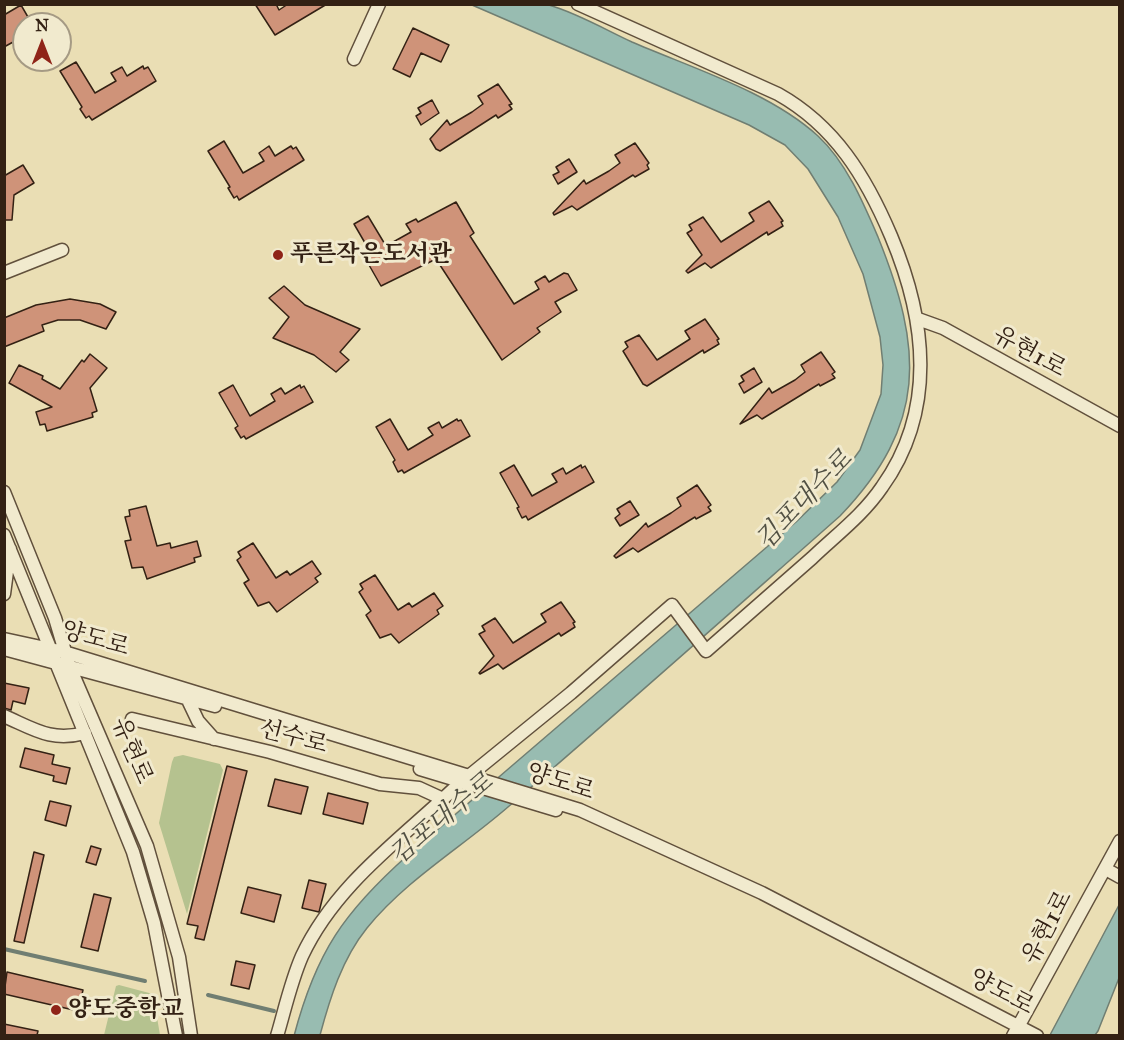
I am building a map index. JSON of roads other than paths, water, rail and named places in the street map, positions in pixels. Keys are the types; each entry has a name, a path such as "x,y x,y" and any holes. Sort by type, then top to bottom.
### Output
{"street":[{"path":"354,59 379,4"},
{"path":"277,1035 302,957 333,907 372,862 672,605 706,651 852,522 892,472 909,438 919,404 922,367 918,319 900,258 871,193 840,144 807,112 778,94 578,4"},
{"path":"4,273 62,250"},
{"name":"유현1로","path":"918,319 943,328 1119,426"},
{"name":"유현로","path":"4,492 55,618 60,657 85,733 141,876 164,965 176,1035"},
{"path":"4,535 51,649"},
{"path":"4,594 10,548"},
{"name":"양도로","path":"4,639 51,649 60,657"},
{"name":"양도로","path":"4,649 60,657 624,828 731,878 1018,1032 1037,1035"},
{"name":"유현로","path":"60,657 69,665 147,846 179,957 191,1035"},
{"name":"양도로","path":"69,665 467,780"},
{"path":"187,698 198,721 215,740"},
{"path":"4,716 54,737 67,738 85,733"},
{"name":"선수로","path":"132,719 301,760 380,784 418,788 443,800"},
{"name":"유현1로","path":"1018,1032 1119,841"}],"water":[{"path":"533,3 560,8 632,42 730,82 777,106 818,136 837,158 853,183 878,237 893,277 909,350 909,384 903,417 889,449 869,482 840,516 508,807 399,894 358,940 333,993 320,1035 294,1036 312,980 323,957 335,935 366,896 408,855 796,522 837,482 860,450 881,394 883,365 880,337 863,274 838,217 808,169 785,145 749,125 472,5"},
{"path":"1119,905 1119,978 1098,1031 1095,1035 1050,1035"}],"waterway":[{"path":"4,949 145,981"},
{"path":"208,995 274,1011"}],"place":[{"name":"푸른작은도서관","path":"278,255"},
{"name":"양도중학교","path":"56,1010"}],"water label":[{"name":"김포대수로","path":"805,501"},
{"name":"김포대수로","path":"442,820"}]}
